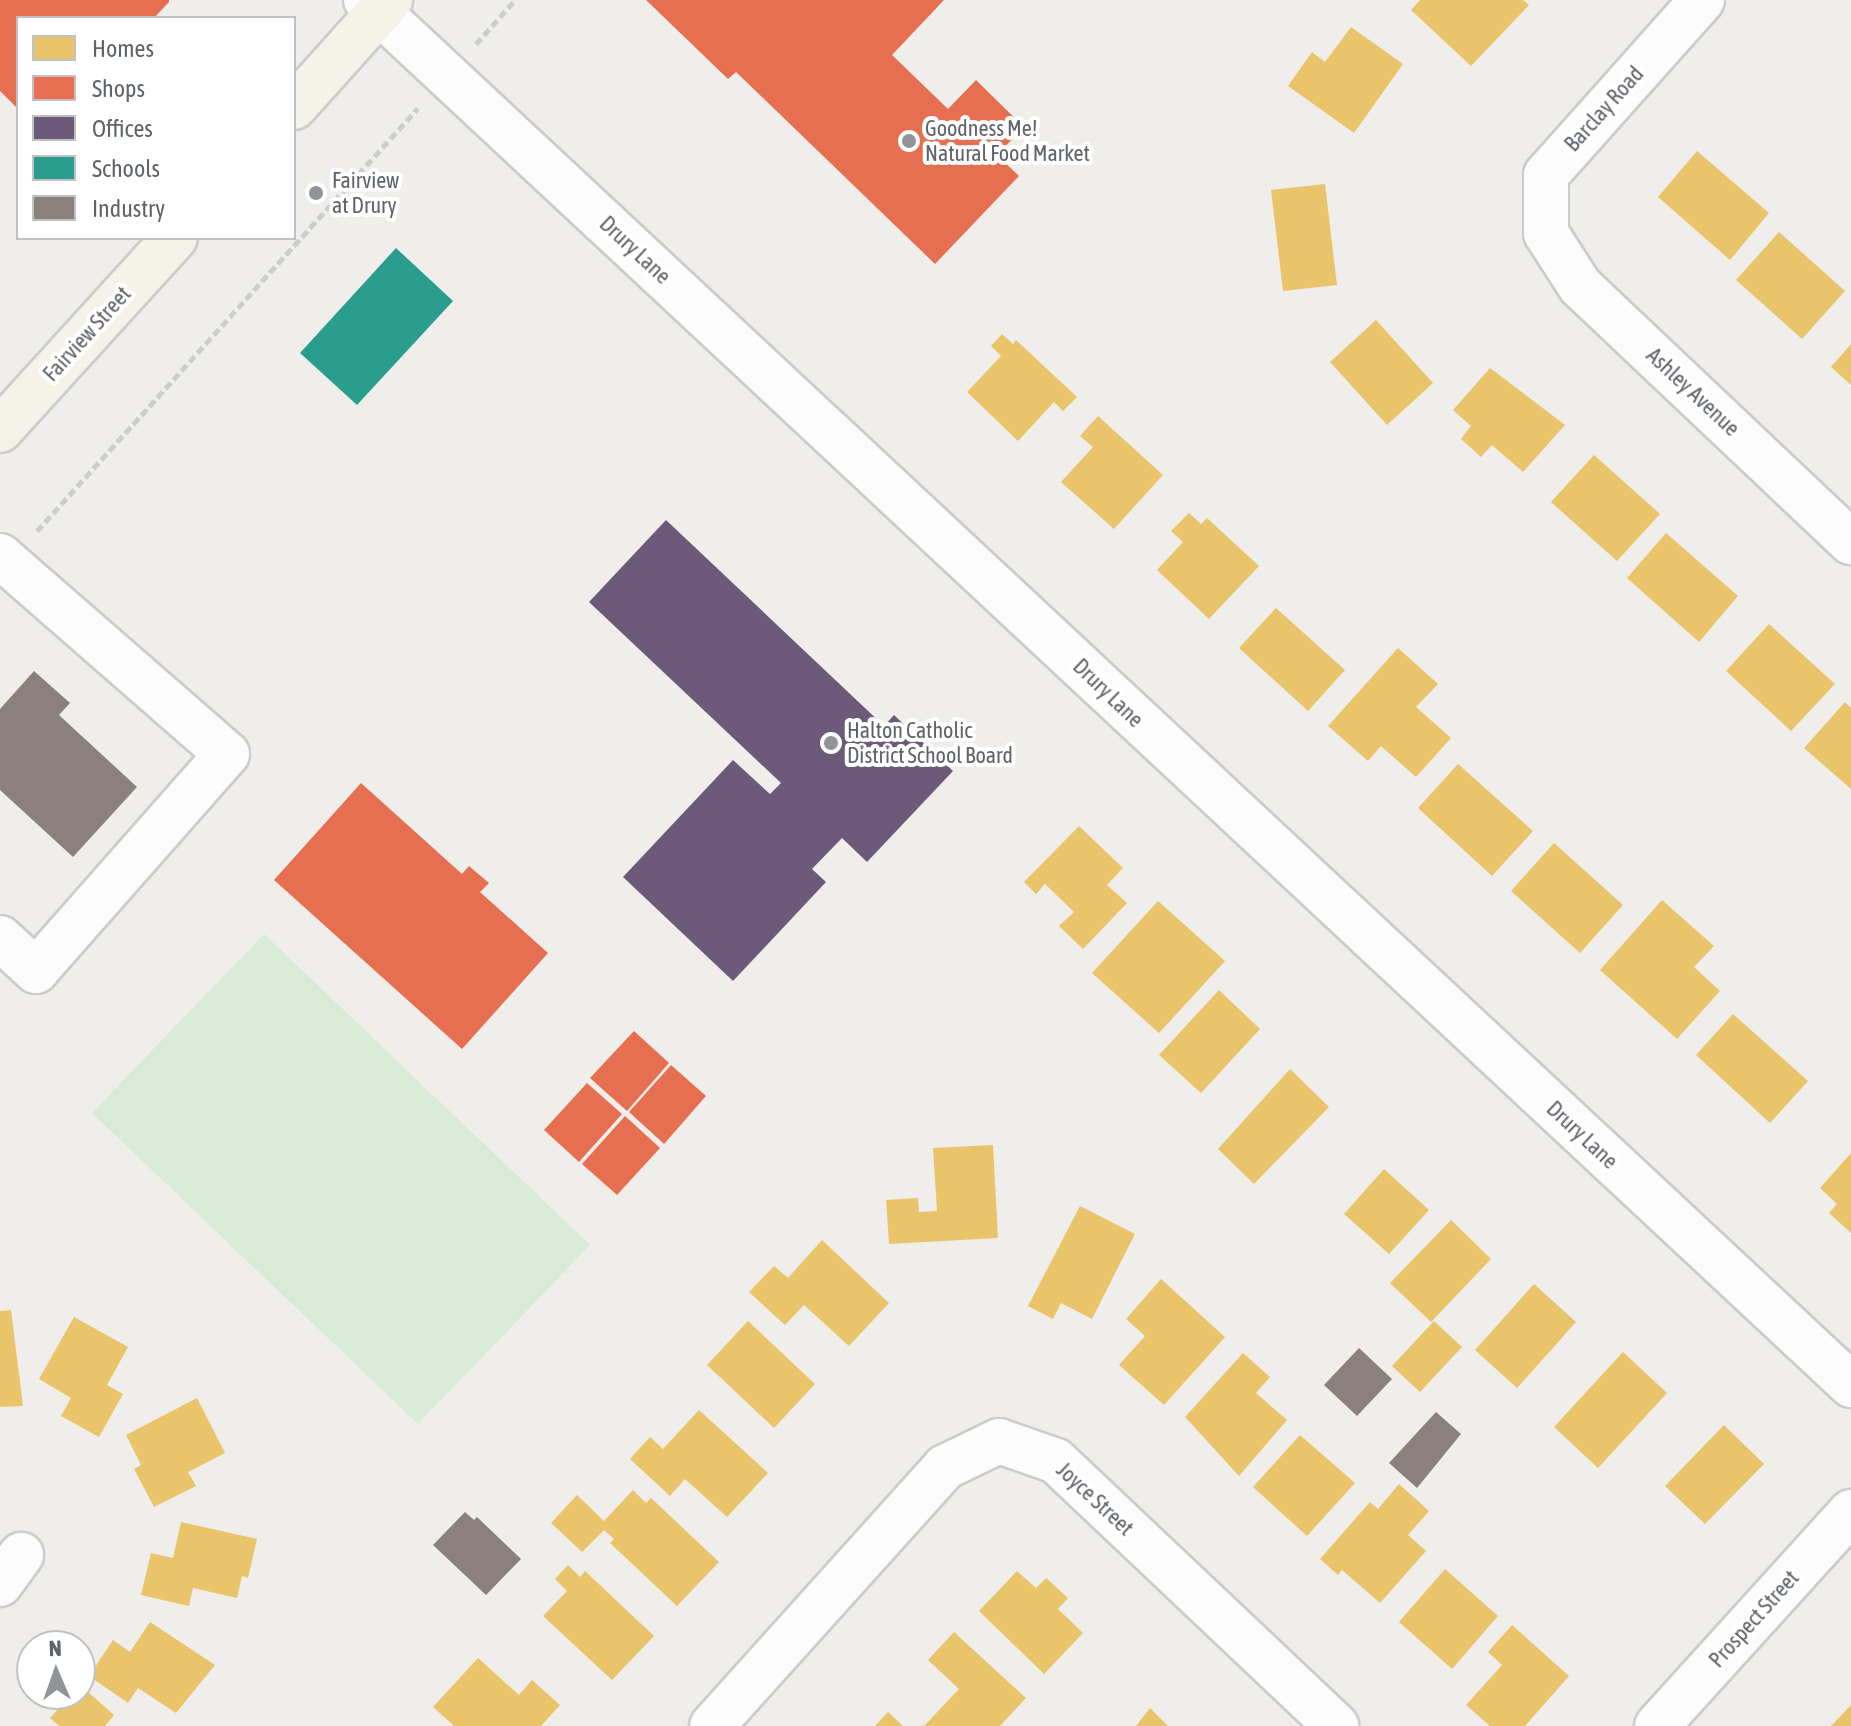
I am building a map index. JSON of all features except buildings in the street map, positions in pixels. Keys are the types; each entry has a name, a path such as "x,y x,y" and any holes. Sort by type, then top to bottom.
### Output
{"main road":[{"path":"296,105 378,4"},
{"name":"Fairview Street","path":"0,430 173,240"}],"street":[{"name":"Barclay Road","path":"1546,233 1546,175 1702,0"},
{"name":"Drury Lane","path":"378,4 447,75 1851,1385"},
{"name":"Ashley Avenue","path":"1546,233 1580,286 1851,542"},
{"path":"0,938 36,971 227,754 4,560"},
{"name":"Joyce Street","path":"712,1726 945,1467 999,1441 1056,1461 1336,1726"},
{"name":"Prospect Street","path":"1657,1726 1851,1512"}],"path":[{"path":"4,560 515,0"}],"green space":[{"path":"264,934 590,1245 418,1424 92,1113"}],"place":[{"name":"Goodness Me! Natural Food Market","path":"909,141"},
{"name":"Fairview at Drury","path":"316,193"},
{"name":"Halton Catholic District School Board","path":"831,743"}]}
